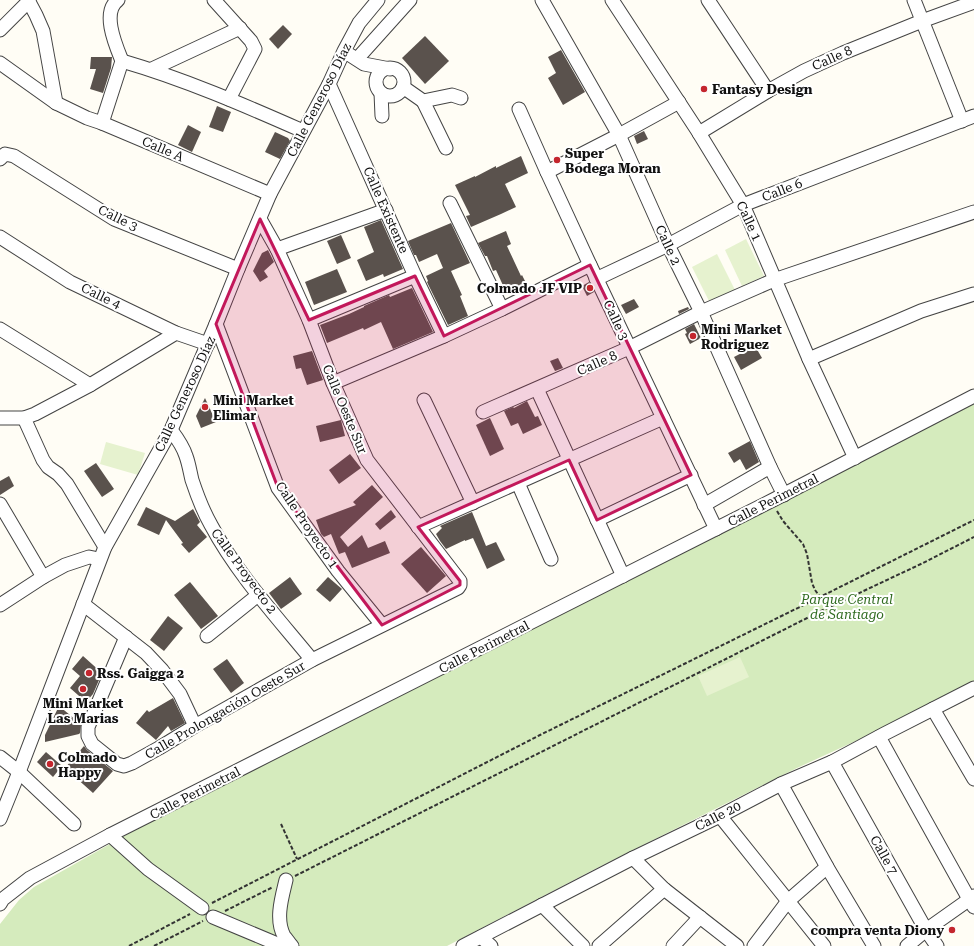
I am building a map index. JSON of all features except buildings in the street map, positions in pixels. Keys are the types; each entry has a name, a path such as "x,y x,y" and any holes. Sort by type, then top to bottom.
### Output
{"street":[{"path":"102,123 122,61 110,26 112,7 118,0"},
{"path":"214,0 251,41 255,49 228,99"},
{"name":"Calle Generoso Díaz","path":"0,819 105,547 171,430 270,194 329,84 359,23 378,0"},
{"path":"360,61 410,0"},
{"name":"Calle 2","path":"542,0 619,135 668,245 701,312 770,467 778,497"},
{"name":"Calle 1","path":"612,0 699,133 743,205 774,280 855,458"},
{"path":"708,0 768,91"},
{"path":"914,0 962,121"},
{"path":"0,30 28,1 43,31 56,103"},
{"name":"Calle 8","path":"699,133 804,71 843,53 974,2"},
{"path":"152,70 240,28"},
{"path":"344,51 360,61 377,78"},
{"path":"122,61 152,70 228,99 303,131"},
{"path":"360,61 395,69 403,76 404,87 401,92 391,96 386,96 381,93"},
{"name":"Calle A","path":"0,63 56,103 87,118 270,194"},
{"path":"382,116 381,93 376,83 380,73 390,68"},
{"name":"Calle Existente","path":"329,84 415,276 444,336"},
{"path":"404,87 423,101 446,148"},
{"path":"423,101 452,94 461,98"},
{"path":"547,172 679,102"},
{"name":"Calle 3","path":"519,109 596,279 716,529"},
{"name":"Calle 6","path":"596,279 668,245 743,205 974,116"},
{"name":"Calle 3","path":"3,157 14,156 114,219 238,269"},
{"path":"450,203 502,309"},
{"path":"277,249 386,210"},
{"name":"Calle 8","path":"483,412 630,348 701,312 774,280 974,212"},
{"name":"Calle Oeste Sur","path":"260,218 277,249 309,320 333,383 367,460 460,581"},
{"name":"Calle 4","path":"0,237 70,282 176,333 208,344"},
{"path":"333,383 444,336 590,265"},
{"path":"309,320 415,276"},
{"path":"809,359 922,311 974,294"},
{"name":"Calle Proyecto 1","path":"216,324 278,488 338,571 382,625"},
{"path":"0,329 90,385"},
{"path":"0,418 24,418 35,414 90,385 176,333"},
{"path":"537,389 623,576"},
{"name":"Calle Perimetral","path":"0,904 3,899 30,878 110,836 716,529 974,396"},
{"path":"424,400 473,503"},
{"path":"24,418 43,460 48,467 58,474 67,484 105,547"},
{"path":"418,527 663,418"},
{"name":"Calle Proyecto 2","path":"171,430 180,442 186,455 192,479 200,501 210,524 222,545 258,595 312,660"},
{"path":"704,504 770,467"},
{"path":"597,520 691,475"},
{"path":"518,483 551,558"},
{"path":"0,504 43,577"},
{"path":"0,605 43,577 65,565 89,557 99,560"},
{"name":"Calle Prolongación Oeste Sur","path":"126,637 88,726 88,736 92,744 117,764 124,766 160,748 195,726 312,660 458,588 460,581"},
{"path":"207,636 258,595"},
{"path":"83,604 146,653 162,670 180,694 195,726"},
{"name":"Calle 20","path":"472,942 633,858 720,816 781,784 832,762 974,688"},
{"path":"933,709 972,772"},
{"path":"879,737 972,901 926,930 907,946"},
{"path":"0,757 19,772 74,824"},
{"name":"Calle 7","path":"832,762 926,930 937,946"},
{"path":"781,784 827,867 874,946"},
{"path":"720,816 824,946"},
{"path":"110,836 148,869 202,908"},
{"path":"633,858 664,889 737,946"},
{"path":"754,946 788,901 827,867"},
{"path":"286,880 280,902 280,922 284,935 292,946"},
{"path":"599,946 664,889"},
{"path":"542,905 583,946"},
{"path":"213,917 282,946"},
{"path":"673,946 700,917"},
{"path":"472,942 491,946"}],"path":[{"path":"778,497 783,521 803,544 807,554 812,583 820,597"},
{"path":"129,946 540,735 974,520"},
{"path":"154,946 332,858 821,611 923,563 974,537"},
{"path":"281,824 297,859"}],"highlighted area":[{"path":"260,219 309,320 415,276 444,336 590,265 691,475 597,520 569,460 418,527 460,581 460,585 382,625 278,488 216,324"}],"green space":[{"path":"746,239 764,276 742,286 725,250"},
{"path":"717,254 735,290 710,303 692,267"},
{"name":"Parque Central de Santiago","path":"974,401 974,685 958,694 797,768 593,870 447,946 0,946 0,924 19,900 34,887 140,827"},
{"path":"106,442 145,453 138,475 100,464"},
{"path":"740,657 749,677 707,696 698,676"}],"place":[{"name":"Fantasy Design","path":"704,89"},
{"name":"Super Bodega Moran","path":"557,160"},
{"name":"Colmado JF VIP","path":"590,288"},
{"name":"Mini Market Rodriguez","path":"693,336"},
{"name":"Mini Market Elimar","path":"205,407"},
{"name":"Rss. Gaigga 2","path":"89,673"},
{"name":"Mini Market Las Marias","path":"83,689"},
{"name":"Colmado Happy","path":"50,764"},
{"name":"compra venta Diony","path":"952,930"}]}
